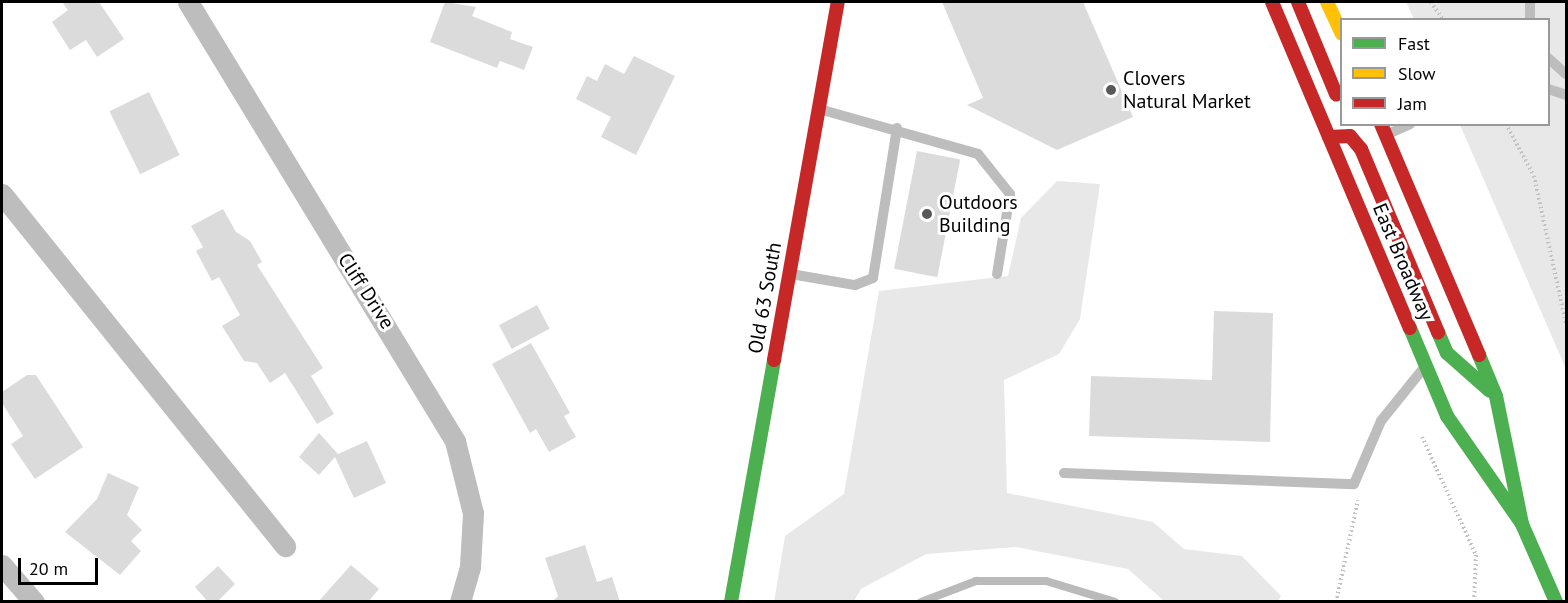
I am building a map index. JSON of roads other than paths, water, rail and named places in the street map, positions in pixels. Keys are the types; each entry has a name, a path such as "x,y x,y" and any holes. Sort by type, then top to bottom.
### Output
{"main road":[{"name":"Old 63 South","path":"731,602 838,2"},
{"name":"East Broadway","path":"1272,2 1447,416 1522,524 1556,602"},
{"path":"1298,2 1340,105"},
{"path":"1327,2 1340,32"},
{"name":"East Broadway","path":"1383,130 1496,396 1522,524"},
{"path":"1329,137 1350,136 1361,149 1447,353 1496,396"}],"street":[{"name":"Cliff Drive","path":"188,2 455,441 473,513 471,567 460,602"},
{"path":"2,194 188,432 285,546"},
{"path":"2,564 34,602"}],"lane":[{"path":"1530,2 1530,18"},
{"path":"1550,60 1566,74"},
{"path":"1550,90 1566,94"},
{"path":"819,109 897,128 978,154 1010,195 997,274"},
{"path":"1383,130 1401,126"},
{"path":"789,274 855,285 873,278 897,128"},
{"path":"1064,473 1354,484 1381,422 1426,365"}],"waterway":[{"path":"921,602 976,581 1046,581 1115,602"}],"place":[{"name":"Clovers Natural Market","path":"1111,90"},
{"name":"Outdoors Building","path":"927,214"}]}
